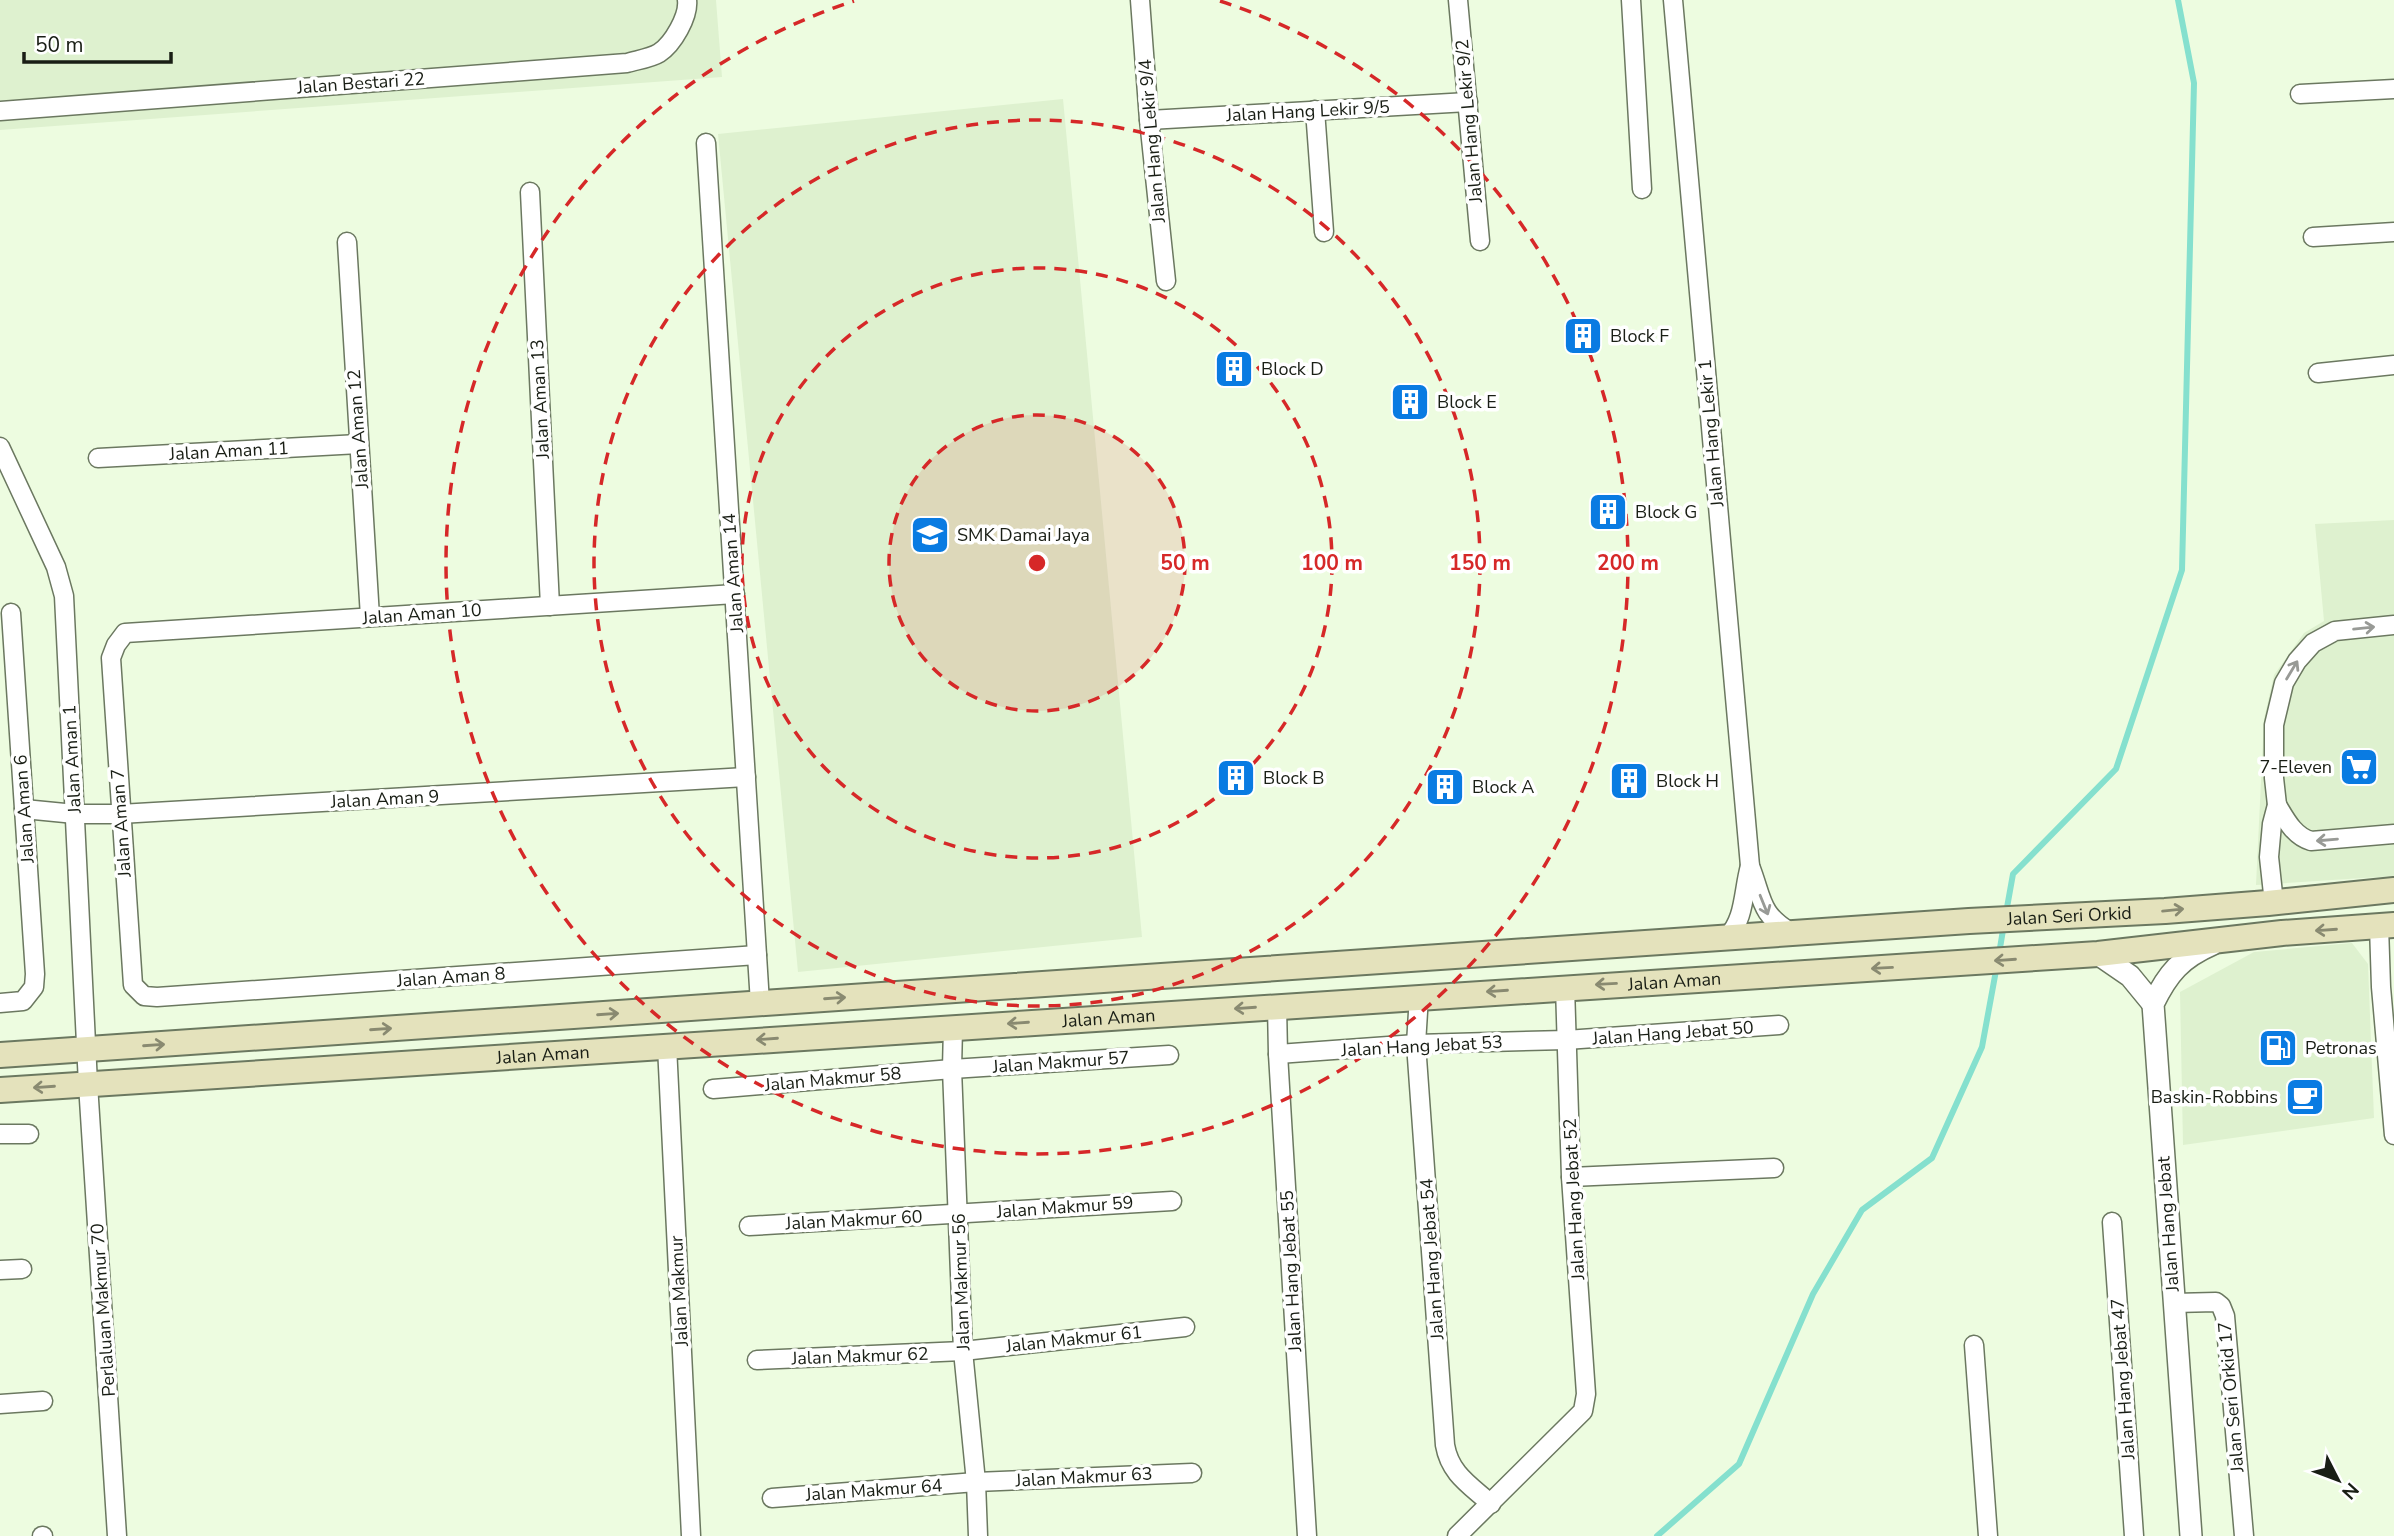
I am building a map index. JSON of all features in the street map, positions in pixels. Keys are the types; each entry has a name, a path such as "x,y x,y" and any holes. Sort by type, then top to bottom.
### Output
{"main road":[{"name":"Jalan Seri Orkid","path":"1736,937 2274,902 2394,890"},
{"path":"2216,942 2282,933 2386,925"},
{"name":"Jalan Aman","path":"0,1055 1736,937"},
{"name":"Jalan Aman","path":"0,1090 2098,954 2216,942"}],"street":[{"name":"Jalan Bestari 22","path":"0,110 627,63 659,52 676,34 688,9 687,0"},
{"name":"Jalan Hang Lekir 9/4","path":"1140,0 1166,282"},
{"name":"Jalan Hang Lekir 9/2","path":"1458,0 1480,241"},
{"path":"1631,0 1642,188"},
{"name":"Jalan Hang Lekir 1","path":"1673,0 1750,866 1764,908 1776,924 1792,933"},
{"path":"2300,94 2394,89"},
{"name":"Jalan Hang Lekir 9/5","path":"1149,120 1468,102"},
{"path":"1315,110 1324,232"},
{"name":"Jalan Aman 14","path":"706,143 760,1003"},
{"name":"Jalan Aman 13","path":"530,192 550,606"},
{"path":"2313,237 2394,232"},
{"name":"Jalan Aman 12","path":"347,242 370,617"},
{"path":"2318,373 2394,365"},
{"name":"Jalan Aman 11","path":"98,458 359,444"},
{"name":"Jalan Aman 1","path":"0,447 62,581 88,1084"},
{"name":"Jalan Aman 10","path":"116,645 125,633 734,594"},
{"name":"Jalan Aman 6","path":"0,1003 23,1001 34,987 35,974 11,613"},
{"path":"2274,902 2269,857 2277,805 2274,725 2284,684 2297,661 2312,643 2335,631 2394,625"},
{"name":"Jalan Aman 7","path":"116,645 111,658 133,985 144,996"},
{"name":"Jalan Aman 9","path":"24,809 75,814 120,814 746,777"},
{"path":"2277,805 2302,839 2311,841 2394,834"},
{"name":"Jalan Hang Lekir 1","path":"1736,937 1734,930 1739,919 1750,866"},
{"path":"2386,925 2394,1135"},
{"path":"2098,954 2130,976 2153,1004 2176,967 2191,954 2216,942"},
{"name":"Jalan Aman 8","path":"144,996 757,955"},
{"name":"Jalan Hang Jebat 52","path":"1491,1504 1583,1411 1586,1394 1571,1177 1565,987"},
{"name":"Jalan Hang Jebat 54","path":"1419,996 1416,1044 1447,1460 1453,1470 1491,1504"},
{"name":"Jalan Hang Jebat","path":"2153,1004 2191,1536"},
{"name":"Jalan Hang Jebat 55","path":"1277,1006 1307,1536"},
{"name":"Jalan Hang Jebat 50","path":"1566,1040 1779,1025"},
{"name":"Jalan Makmur 56","path":"953,1027 952,1069 963,1351 976,1482 978,1536"},
{"name":"Jalan Hang Jebat 53","path":"1278,1054 1416,1044 1566,1040"},
{"name":"Jalan Makmur","path":"667,1046 691,1536"},
{"name":"Jalan Makmur 57","path":"952,1069 1169,1055"},
{"name":"Jalan Makmur 58","path":"713,1088 952,1069"},
{"name":"Perlaluan Makmur 70","path":"88,1084 117,1536"},
{"path":"0,1134 29,1133"},
{"path":"1571,1177 1774,1168"},
{"name":"Jalan Makmur 59","path":"959,1214 1172,1201"},
{"name":"Jalan Makmur 60","path":"749,1226 959,1214"},
{"name":"Jalan Hang Jebat 47","path":"2112,1222 2134,1536"},
{"path":"0,1270 22,1269"},
{"name":"Jalan Seri Orkid 17","path":"2174,1303 2216,1302 2225,1316 2244,1536"},
{"name":"Jalan Makmur 61","path":"963,1351 1185,1327"},
{"path":"1973,1345 1988,1536"},
{"name":"Jalan Makmur 62","path":"757,1360 963,1351"},
{"path":"0,1404 43,1401"},
{"name":"Jalan Makmur 63","path":"976,1482 1192,1472"},
{"name":"Jalan Makmur 64","path":"772,1498 976,1482"},
{"path":"1457,1536 1491,1504"}],"shaded area":[{"path":"0,0 716,0 722,77 0,130"},
{"name":"SMK Damai Jaya","path":"1063,99 1142,937 798,972 718,134"},
{"path":"2394,520 2394,876 2256,885 2264,719 2274,675 2304,633 2324,621 2315,524"},
{"path":"2352,943 2368,964 2374,1118 2183,1145 2180,992 2254,952"}],"waterway":[{"path":"2006,913 2013,874 2116,769 2182,570 2194,83 2178,0"},
{"path":"1999,954 2004,924"},
{"path":"1657,1536 1739,1464 1813,1294 1862,1210 1932,1158 1982,1047 1997,965"}],"place":[{"name":"Block F","path":"1583,336"},
{"name":"Block D","path":"1234,369"},
{"name":"Block E","path":"1410,402"},
{"name":"Block G","path":"1608,512"},
{"name":"SMK Damai Jaya","path":"930,535"},
{"name":"7-Eleven","path":"2359,767"},
{"name":"Block B","path":"1236,778"},
{"name":"Block H","path":"1629,781"},
{"name":"Block A","path":"1445,787"},
{"name":"Petronas","path":"2278,1048"},
{"name":"Baskin-Robbins","path":"2305,1097"}]}
